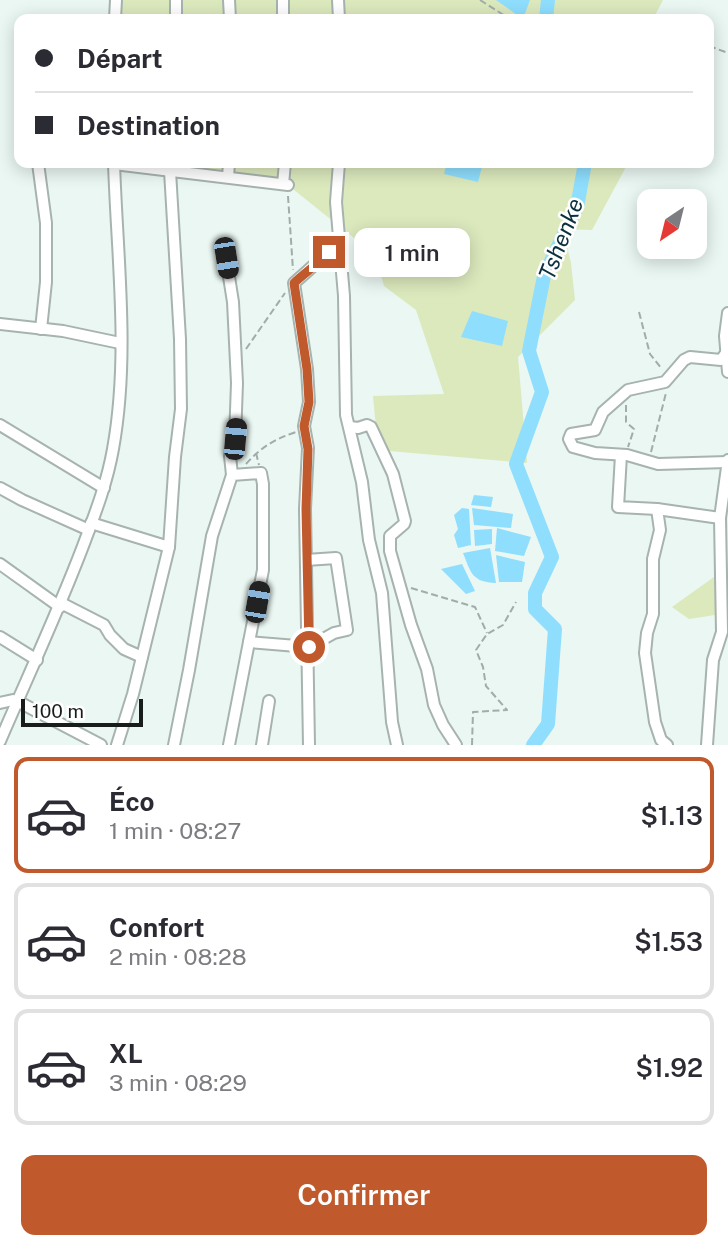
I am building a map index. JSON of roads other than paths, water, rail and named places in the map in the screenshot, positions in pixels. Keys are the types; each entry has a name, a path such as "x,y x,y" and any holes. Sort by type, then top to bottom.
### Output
{"street":[{"path":"38,168 39,189 46,223 46,282 41,329"},
{"path":"0,741 61,605 104,488 113,449 120,343 114,168"},
{"path":"158,168 286,185 285,168"},
{"path":"228,177 229,168"},
{"path":"339,168 336,202 344,296 346,415 362,482 370,549 382,593 392,722 397,745"},
{"path":"117,745 169,547 181,408 180,339 170,171"},
{"path":"309,745 306,560 308,449 304,431 309,402 307,369 294,283 315,267 338,243"},
{"path":"174,745 212,536 232,475 230,456 235,439 237,383 233,302 226,258"},
{"path":"728,313 728,372"},
{"path":"0,324 63,331 120,343"},
{"path":"707,745 713,660 722,632 720,518 728,462 650,464 624,455 595,453 573,447 569,439 571,434 595,430 603,412 628,390 660,383 669,378 684,360 691,357 721,360 727,351"},
{"path":"0,425 104,488"},
{"path":"350,427 370,427 397,485 405,521 390,536 388,542 411,625 427,669 434,705 443,726 456,745"},
{"path":"624,455 618,507 657,509 720,518"},
{"path":"229,745 263,570 264,484 261,472 232,475"},
{"path":"0,488 22,500 90,526 169,547"},
{"path":"657,509 660,530 653,559 653,614 645,653 655,722 661,740 667,745"},
{"path":"249,642 309,647 334,634 344,632 348,627 336,558 306,560"},
{"path":"0,564 61,605 104,625 124,649 142,657"},
{"path":"0,637 37,660"},
{"path":"0,703 17,701 101,745"},
{"path":"262,745 269,701"}],"water":[{"path":"496,0 530,0 525,14 516,14"},
{"path":"446,168 482,168 478,182 444,174"},
{"path":"472,311 508,321 502,346 461,337"},
{"path":"474,495 493,497 491,507 471,505"},
{"path":"462,508 469,509 471,545 458,548 454,535 458,529 454,515"},
{"path":"472,508 513,514 511,528 474,525"},
{"path":"497,528 531,537 524,556 495,551"},
{"path":"492,529 492,544 475,546 474,530"},
{"path":"490,548 496,583 477,578 463,553"},
{"path":"496,555 525,562 522,582 499,582"},
{"path":"462,564 475,591 466,594 441,569"}],"waterway":[{"name":"Tshenke","path":"547,14 548,0"},
{"name":"Tshenke","path":"533,745 548,724 555,629 535,609 535,593 552,557 516,464 542,392 529,351 544,276 577,207 584,168"}]}
